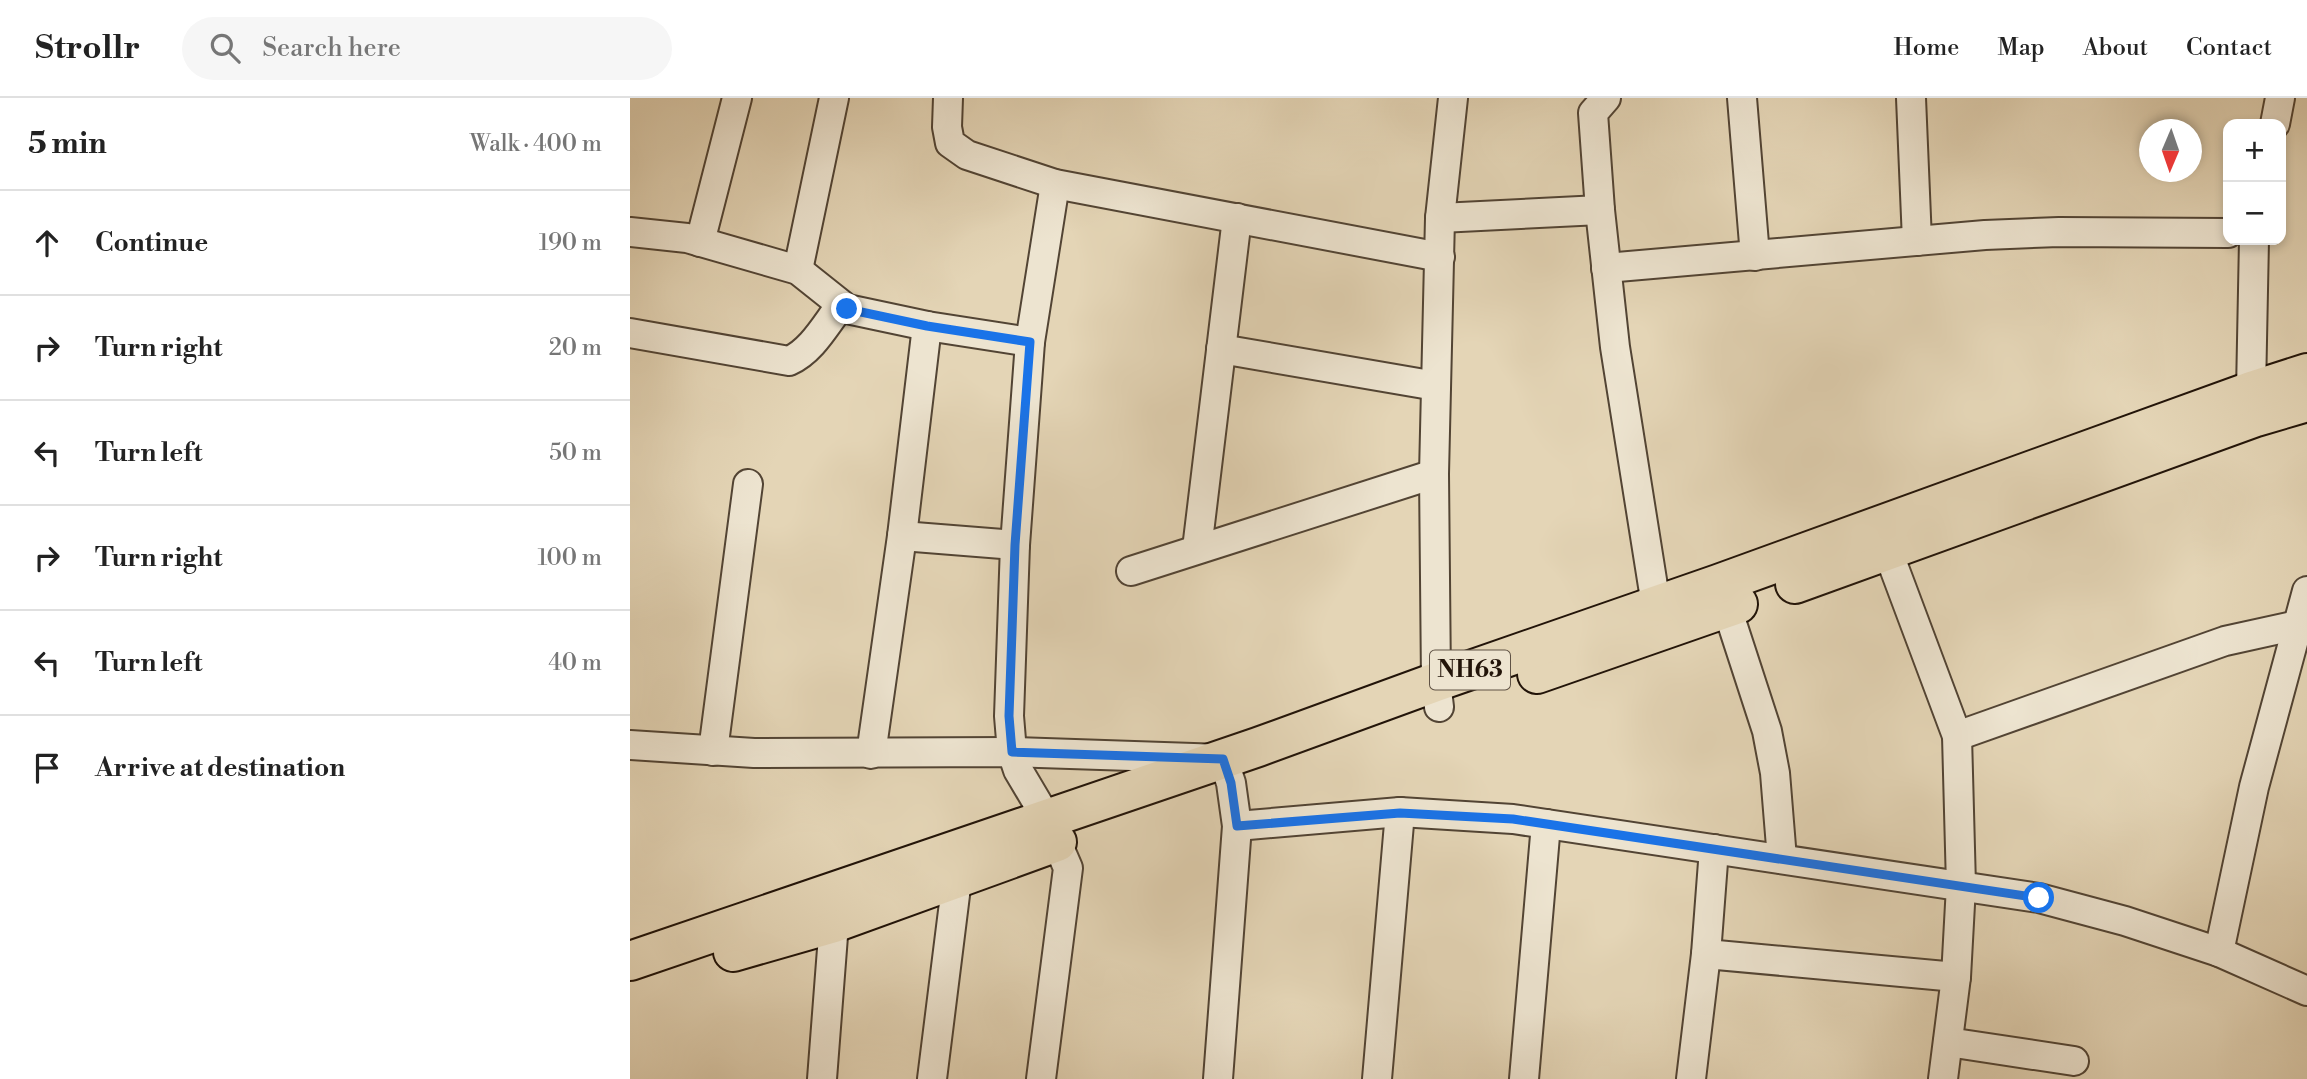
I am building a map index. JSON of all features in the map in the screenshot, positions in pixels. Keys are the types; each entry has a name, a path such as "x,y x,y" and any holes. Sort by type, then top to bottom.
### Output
{"highway":[{"name":"NH63","path":"630,961 1052,830 1227,771 1658,618 1718,584 1883,538 2254,404 2307,373"},
{"name":"NH63","path":"2254,404 2307,402"},
{"name":"NH63","path":"1658,618 1727,608 1883,538"},
{"name":"NH63","path":"630,988 758,944 834,923 957,879 1052,830"}],"street":[{"path":"700,242 737,98"},
{"path":"798,270 834,98"},
{"path":"948,98 947,127 950,143 967,155 1055,184 1440,257"},
{"path":"1438,694 1434,474 1440,218 1453,98"},
{"path":"1742,98 1755,256"},
{"path":"1911,98 1917,241"},
{"path":"2276,119 2280,98"},
{"path":"1597,103 1600,210 1615,347 1658,618"},
{"path":"1041,1079 1067,881 1066,861 1018,770 1012,752 1009,716 1015,545 1030,342 1055,184"},
{"path":"1440,218 1600,210"},
{"path":"1197,549 1237,219"},
{"path":"630,232 687,238 798,270 847,309 927,326 1030,342"},
{"path":"1606,268 1984,235 2059,232 2223,233"},
{"path":"2254,245 2254,404"},
{"path":"630,333 789,360 798,357 808,348 841,305"},
{"path":"871,754 902,537 927,326"},
{"path":"1221,349 1436,386"},
{"path":"1131,570 1434,474"},
{"path":"713,751 748,484"},
{"path":"902,537 1015,545"},
{"path":"1883,538 1957,736 1961,886 1956,977 1943,1079"},
{"path":"2219,952 2254,787 2307,592"},
{"path":"1727,608 1767,731 1775,774 1782,859"},
{"path":"1957,736 2225,641 2298,625"},
{"path":"630,745 754,753 1012,752 1227,771 1237,826 1218,1079"},
{"path":"1237,826 1400,813 1513,819 2039,898 2125,921 2219,952 2307,991"},
{"path":"1377,1079 1400,813"},
{"path":"1524,1079 1546,824"},
{"path":"1691,1079 1706,954 1714,849"},
{"path":"932,1079 957,879"},
{"path":"822,1079 834,923"},
{"path":"1706,954 1956,977"},
{"path":"1948,1042 2074,1060"}],"route":[{"path":"847,309 927,326 1030,342 1015,545 1009,716 1012,752 1223,759 1231,783 1237,826 1400,813 1513,819 2039,898"}]}
